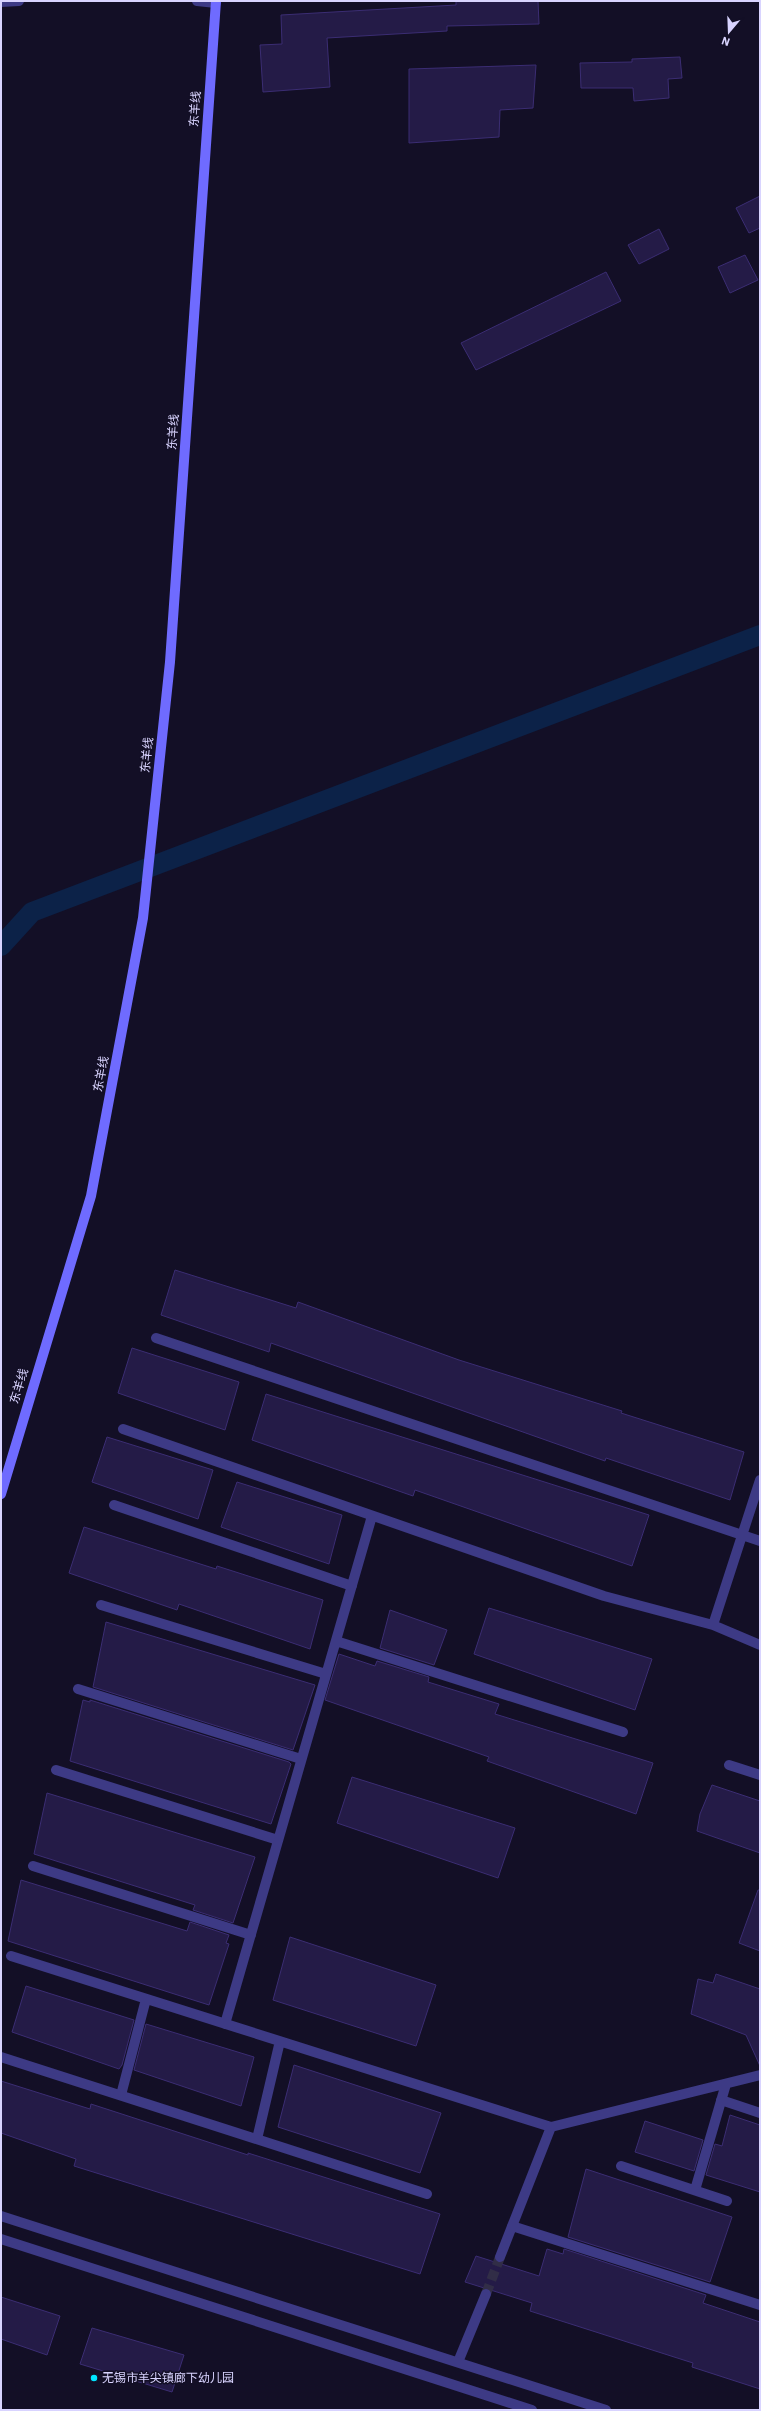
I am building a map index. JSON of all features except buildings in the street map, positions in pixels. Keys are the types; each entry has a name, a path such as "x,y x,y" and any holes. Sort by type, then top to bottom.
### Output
{"main road":[{"name":"东羊线","path":"1,1494 91,1196 143,913 170,662 216,2"}],"street":[{"path":"1,2 18,1"},
{"path":"197,1 216,2"},
{"path":"156,1338 760,1541"},
{"path":"123,1429 604,1596 713,1625 760,1645"},
{"path":"713,1625 760,1480"},
{"path":"114,1505 352,1586"},
{"path":"225,2024 372,1516"},
{"path":"101,1605 326,1674"},
{"path":"336,1641 623,1732"},
{"path":"78,1689 301,1760"},
{"path":"729,1765 760,1776"},
{"path":"56,1770 278,1840"},
{"path":"33,1866 251,1935"},
{"path":"11,1956 551,2127 760,2075"},
{"path":"122,2095 146,1999"},
{"path":"256,2139 280,2041"},
{"path":"1,2057 427,2194"},
{"path":"695,2190 726,2084"},
{"path":"721,2100 760,2112"},
{"path":"500,2257 551,2127"},
{"path":"621,2166 727,2201"},
{"path":"1,2216 606,2410"},
{"path":"512,2226 760,2305"},
{"path":"1,2238 532,2410"},
{"path":"458,2362 486,2294"}],"waterway":[{"path":"1,946 32,912 760,635"}],"tunnel":[{"path":"486,2294 500,2257"}],"place":[{"name":"无锡市羊尖镇廊下幼儿园","path":"94,2378"}]}
